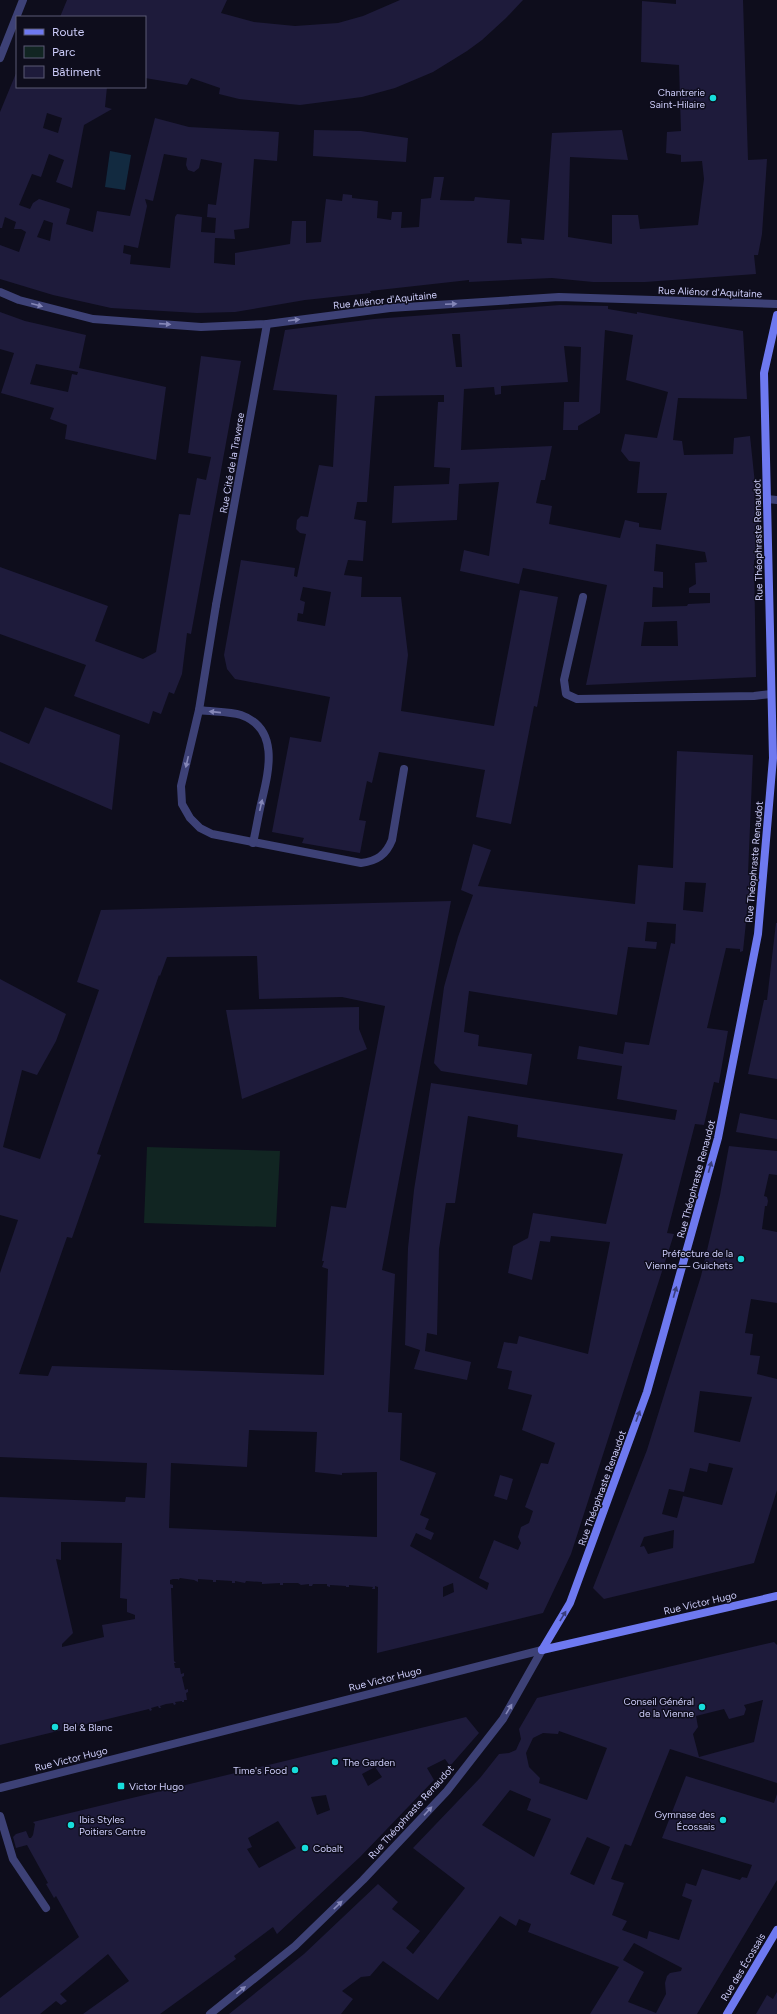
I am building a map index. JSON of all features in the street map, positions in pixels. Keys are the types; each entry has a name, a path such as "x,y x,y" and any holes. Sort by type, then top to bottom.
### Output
{"street":[{"path":"17,16 23,0"},
{"path":"0,58 16,18"},
{"name":"Rue Aliénor d'Aquitaine","path":"0,292 19,300 93,319 201,327 267,324 390,308 559,298 777,304"},
{"name":"Rue Théophraste Renaudot","path":"210,2014 296,1946 363,1880 447,1791 503,1719 570,1603 647,1392 718,1138 758,934 773,758 764,373 777,315"},
{"name":"Rue Cité de la Traverse","path":"267,324 216,605 199,710 181,786 182,804 190,818 200,828 212,834 360,863 371,862 380,857 388,849 392,840 404,769"},
{"path":"767,499 777,500"},
{"path":"583,597 564,680 566,694 570,698 746,696 771,694"},
{"path":"199,710 241,715 253,721 262,731 268,743 270,757 267,778 253,843"},
{"name":"Rue Victor Hugo","path":"0,1788 542,1650 777,1596"},
{"path":"0,1816 13,1859 46,1908"},
{"name":"Rue des Écossais","path":"726,2014 777,1930"}],"green space":[{"path":"147,1147 280,1151 276,1227 144,1223"}],"water":[{"path":"110,151 131,155 125,190 105,187"}],"building":[{"path":"67,0 227,0 221,13 254,22 295,26 338,23 363,16 400,0 523,0 482,40 433,72 395,88 362,97 300,105 239,99 219,94 220,88 191,78 187,85 146,78 146,16 60,16"},
{"path":"676,0 743,0 748,160 767,159 762,234 758,255 754,255 756,274 645,282 593,282 552,278 469,282 469,280 370,291 371,293 305,300 235,312 197,313 111,308 53,295 0,279 0,245 19,252 26,232 21,229 14,229 16,222 5,217 2,228 0,228 0,112 16,73 16,88 107,88 105,107 112,109 84,125 72,188 56,182 64,160 49,154 41,177 32,174 19,205 30,209 33,203 39,199 68,208 70,209 66,224 93,232 97,211 130,216 155,118 189,127 279,132 277,161 254,159 249,228 234,230 235,239 215,238 214,263 235,265 235,253 290,244 292,221 306,221 306,243 321,242 326,199 342,201 343,194 352,195 352,198 378,201 377,218 391,220 392,212 402,212 401,228 419,227 421,199 431,198 434,177 444,177 440,200 474,201 475,197 510,200 507,243 522,244 521,238 544,240 552,133 622,130 628,160 570,157 568,237 612,244 612,215 638,215 640,229 698,225 704,179 702,161 681,162 681,155 666,153 667,132 681,131 679,65 641,62 642,1 676,4","holes":["47,113 62,118 58,133 43,128","164,154 187,158 186,165 188,170 194,172 199,168 201,159 222,163 216,205 208,204 207,217 216,218 215,233 201,232 202,217 177,214 175,217 170,268 130,264 131,255 123,253 124,245 138,248 147,206 145,199 153,201","44,220 53,223 50,241 37,237"]},
{"path":"314,130 361,131 408,138 406,162 313,156"},
{"path":"560,305 608,306 608,309 637,314 637,312 743,331 747,399 678,398 673,440 682,441 684,455 733,454 734,438 750,436 759,522 758,559 754,560 756,677 586,685 607,585 523,568 519,584 460,571 464,550 489,556 499,482 459,484 457,520 392,523 394,486 449,484 450,468 434,467 438,402 444,402 444,395 375,396 367,502 357,502 354,519 366,521 363,561 348,560 344,575 362,577 361,597 401,597 408,655 401,711 494,726 520,590 558,597 537,707 534,706 511,824 476,817 485,770 379,752 372,783 367,781 359,820 366,821 360,853 302,843 304,838 272,832 290,737 321,742 330,697 235,679 227,669 224,655 241,560 295,568 294,576 297,577 306,534 300,533 296,529 297,520 301,516 308,517 319,465 333,467 337,395 273,390 285,330 374,319","holes":["605,330 633,335 626,380 668,392 657,438 625,434 621,451 629,461 640,462 637,493 667,493 661,530 639,527 639,523 625,520 620,538 549,524 552,506 536,503 541,480 545,480 552,446 461,450 464,389 494,387 495,395 501,394 501,386 568,382 564,346 581,347 579,402 564,402 563,430 578,430 578,426 600,413","452,334 460,334 462,367 456,367","656,544 705,552 707,562 695,563 696,584 689,588 689,593 710,593 710,603 688,604 687,606 652,607 653,587 663,588 663,572 654,571","303,587 331,592 325,626 297,621 298,613 303,614 305,602 300,600","677,621 678,646 641,646 644,622"]},
{"path":"0,312 25,321 86,335 79,368 166,387 156,460 65,439 67,425 50,419 54,408 1,393 14,353 0,349","holes":["36,364 78,372 77,375 72,374 68,392 30,384"]},
{"path":"201,356 241,361 191,634 187,633 182,674 174,694 169,692 161,714 153,711 149,724 74,696 86,665 0,634 0,567 108,606 95,641 143,659 156,652 179,514 190,515 197,478 206,480 211,457 188,453"},
{"path":"45,707 120,735 112,810 0,762 0,731 29,744"},
{"path":"677,751 753,755 748,874 751,874 743,951 740,952 740,949 726,948 707,1028 728,1031 719,1083 714,1082 704,1125 695,1124 667,1233 674,1234 571,1554 543,1613 377,1653 378,1587 375,1586 375,1589 372,1589 373,1587 349,1585 349,1587 346,1587 330,1585 330,1587 327,1586 327,1584 313,1584 312,1586 309,1586 309,1584 301,1585 298,1583 283,1583 283,1585 280,1585 280,1583 262,1584 262,1582 246,1581 245,1583 235,1581 235,1583 232,1583 232,1581 216,1580 216,1582 213,1582 213,1580 198,1579 198,1582 180,1578 178,1580 173,1579 170,1580 170,1584 173,1585 173,1588 171,1588 174,1661 176,1663 174,1663 175,1668 180,1668 181,1674 184,1673 184,1676 182,1677 185,1690 188,1689 188,1692 186,1693 187,1700 184,1700 184,1702 175,1702 176,1704 174,1705 173,1703 166,1704 160,1706 161,1708 158,1706 151,1708 152,1710 150,1711 149,1709 0,1745 0,1497 125,1502 126,1497 145,1498 147,1463 0,1457 0,1273 18,1220 0,1215 0,979 66,1014 56,1041 37,1075 22,1070 3,1147 40,1159 99,990 77,982 101,910 451,901 382,1270 395,1274 388,1412 402,1413 400,1460 436,1473 420,1515 429,1519 425,1529 434,1533 431,1540 416,1533 410,1546 487,1590 489,1583 479,1578 494,1540 518,1550 521,1543 518,1537 521,1527 529,1523 533,1511 525,1507 541,1463 548,1464 555,1443 522,1430 532,1395 508,1389 512,1371 497,1368 504,1342 517,1344 519,1336 588,1354 610,1242 551,1236 550,1242 540,1241 532,1280 508,1273 513,1246 528,1238 533,1213 606,1224 623,1154 517,1137 518,1125 468,1116 455,1203 446,1203 439,1249 437,1335 427,1333 425,1351 471,1362 467,1380 414,1369 420,1350 405,1345 408,1248 414,1190 431,1083 675,1120 677,1110 617,1099 622,1066 577,1059 579,1046 623,1054 625,1042 649,1045 671,943 675,944 676,924 647,922 645,941 657,942 656,949 628,947 617,1015 469,991 464,1032 479,1035 478,1046 532,1054 527,1085 441,1071 434,1063 444,987 458,937 473,895 461,890 473,844 491,850 478,886 635,904 638,865 673,868","holes":["685,882 706,883 703,912 683,910","257,956 259,999 342,997 385,1006 346,1208 331,1206 322,1261 324,1261 322,1267 328,1269 324,1375 52,1366 48,1376 19,1374 67,1237 72,1238 101,1155 97,1154 159,975 160,976 167,957","249,1430 317,1432 315,1472 342,1475 342,1473 377,1472 377,1537 169,1528 171,1463 247,1467","61,1542 122,1543 120,1598 127,1599 127,1612 135,1615 135,1619 102,1625 104,1637 62,1647 62,1644 73,1633 56,1559 61,1560","453,1583 454,1592 443,1597 443,1587"]},
{"path":"776,923 777,1079 748,1074 764,1000 767,1000"},
{"path":"359,1007 359,1029 367,1049 242,1099 226,1010"},
{"path":"740,1113 777,1120 777,1139 736,1132"},
{"path":"729,1146 777,1151 777,1175 769,1174 764,1196 767,1197 768,1201 767,1206 765,1206 762,1229 777,1232 777,1303 751,1299 745,1333 753,1334 750,1355 760,1356 757,1374 777,1379 777,1490 754,1563 604,1599 593,1588 647,1450 701,1276 720,1195","holes":["700,1391 752,1397 740,1442 694,1432","709,1463 733,1468 722,1505 683,1496 677,1518 662,1514 669,1489 684,1492 690,1468 707,1472","674,1530 673,1548 648,1554 644,1546 640,1547 644,1537"]},
{"path":"500,1475 513,1479 507,1500 494,1496"},
{"path":"774,1642 777,1645 777,1783 670,1749 631,1846 625,1844 611,1879 624,1883 612,1915 627,1921 622,1930 647,1939 649,1931 679,1940 692,1900 682,1896 686,1883 696,1886 702,1869 740,1880 742,1877 747,1878 752,1865 662,1838 686,1776 774,1803 777,1794 777,1880 697,2014 590,2014 619,1967 528,1932 531,1924 519,1919 516,1926 500,1916 438,2000 383,1961 370,1976 361,1977 342,1991 353,1999 341,2014 229,2014 304,1954 378,1884 398,1902 392,1909 420,1931 406,1948 413,1954 465,1888 413,1848 480,1778 499,1754 509,1753 516,1750 521,1739 519,1729 537,1698","holes":["763,1700 754,1742 699,1757 693,1734 698,1727 696,1716 724,1709 729,1719 744,1715 746,1709 744,1705","559,1731 607,1748 587,1800 539,1783 540,1778 529,1767 526,1753 533,1738 543,1733 558,1734","510,1790 531,1799 527,1810 551,1819 534,1857 482,1825","587,1837 610,1847 594,1885 570,1874","634,1943 682,1968 681,1971 670,1973 667,1976 665,1983 666,1994 656,2013 628,2002 644,1972 623,1960"]},
{"path":"466,1717 479,1733 450,1766 445,1759 427,1768 434,1780 360,1857 277,1934 273,1927 234,1956 236,1959 160,2014 83,2014 129,1981 108,1954 60,1994 67,2001 61,2005 56,2001 40,2014 0,2014 0,1998 79,1937 56,1896 54,1898 46,1884 48,1883 27,1845 16,1848 13,1837 16,1834 26,1831 29,1838 31,1838 35,1824 33,1822","holes":["375,1767 382,1777 368,1786 362,1774","326,1795 330,1810 317,1815 311,1797","278,1821 296,1848 259,1868 247,1849 252,1847 248,1838"]},
{"path":"777,1992 777,2014 756,2014 767,1995 773,1999"}],"place":[{"name":"Chantrerie Saint-Hilaire","path":"713,98"},
{"name":"Préfecture de la Vienne — Guichets","path":"741,1259"},
{"name":"Conseil Général de la Vienne","path":"702,1707"},
{"name":"Bel & Blanc","path":"55,1727"},
{"name":"The Garden","path":"335,1762"},
{"name":"Time's Food","path":"295,1770"},
{"name":"Victor Hugo","path":"121,1786"},
{"name":"Gymnase des Écossais","path":"723,1820"},
{"name":"Ibis Styles Poitiers Centre","path":"71,1825"},
{"name":"Cobalt","path":"305,1848"}]}
